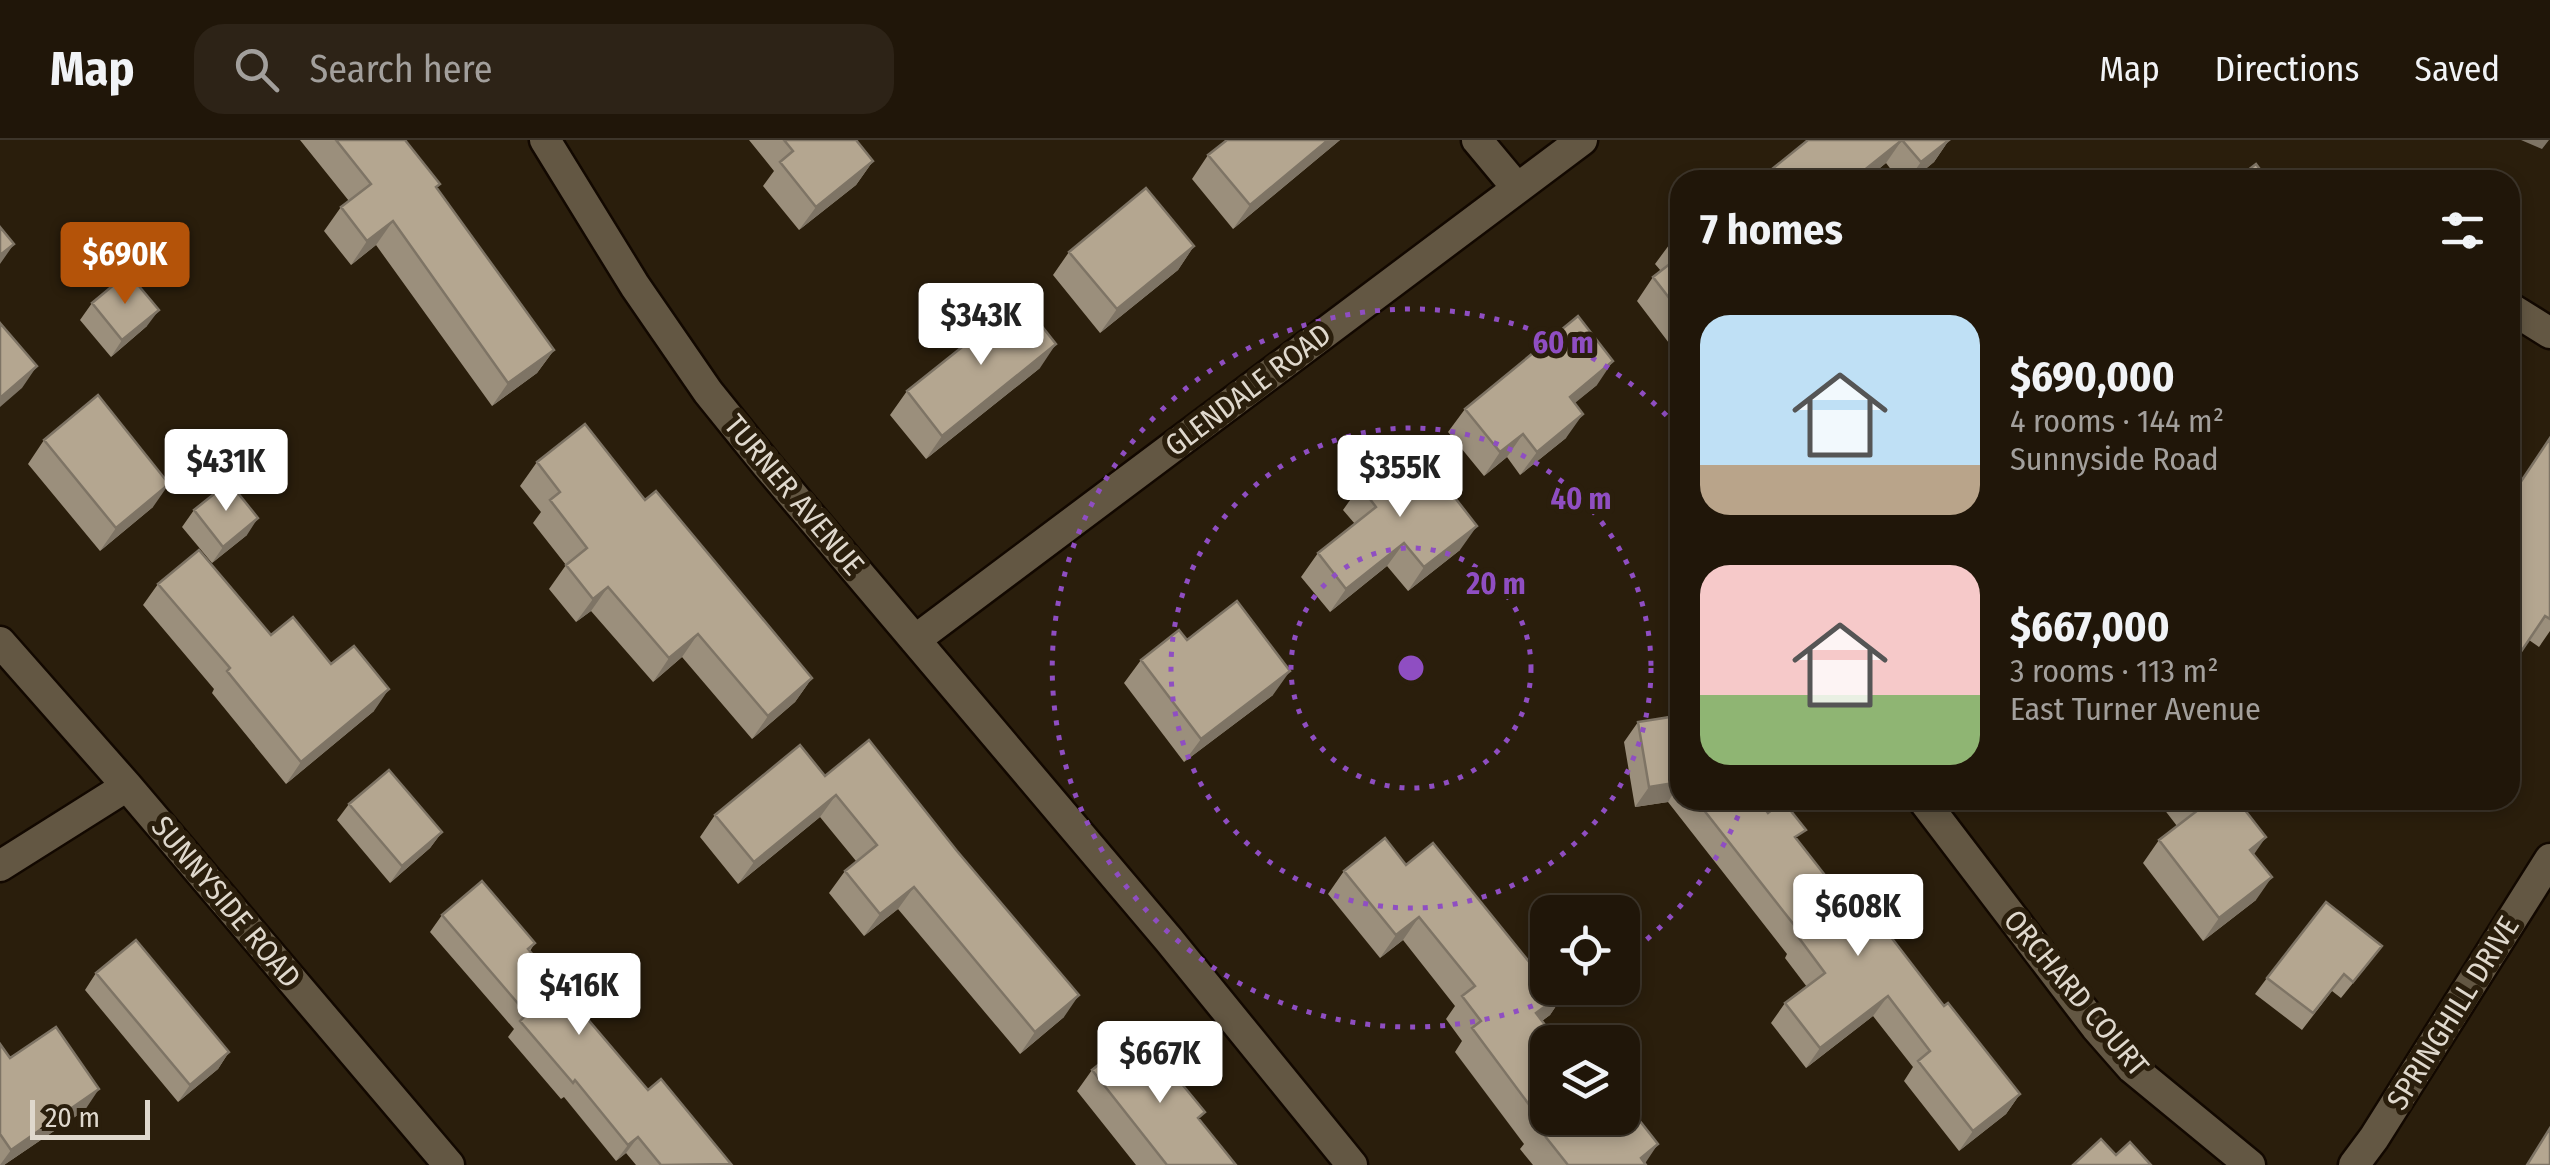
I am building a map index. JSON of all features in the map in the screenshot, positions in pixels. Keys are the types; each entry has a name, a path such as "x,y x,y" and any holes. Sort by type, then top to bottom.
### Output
{"street":[{"name":"TURNER AVENUE","path":"545,140 635,286 708,392 1352,1165"},
{"path":"1477,140 1518,188"},
{"name":"GLENDALE ROAD","path":"914,640 1582,140"},
{"path":"2520,314 2550,333"},
{"name":"SUNNYSIDE ROAD","path":"0,642 449,1165"},
{"path":"0,866 127,786"},
{"name":"ORCHARD COURT","path":"1931,810 2096,1028 2132,1068 2250,1165"},
{"name":"SPRINGHILL DRIVE","path":"2354,1165 2550,859"}],"building":[{"path":"336,140 405,140 440,184 436,187 554,350 508,383 393,221 367,241 341,207 371,184"},
{"path":"784,140 856,140 873,161 816,207 780,162 793,151"},
{"path":"1227,140 1328,140 1250,205 1208,155"},
{"path":"1808,140 1902,140 1864,170 1771,170"},
{"path":"1902,140 1949,140 1921,162"},
{"path":"1146,188 1194,246 1117,309 1069,252"},
{"path":"0,227 14,244 0,255"},
{"path":"1670,264 1670,299 1653,277"},
{"path":"128,273 159,310 122,340 92,303"},
{"path":"1021,300 1056,344 942,436 907,391"},
{"path":"1578,316 1613,361 1570,397 1583,414 1537,452 1523,434 1500,452 1465,409"},
{"path":"0,323 37,366 0,398"},
{"path":"98,395 169,484 116,528 44,440"},
{"path":"585,424 645,500 656,491 812,678 768,716 698,634 669,658 608,587 593,599 566,565 587,548 550,500 560,492 537,462"},
{"path":"2550,438 2550,619 2545,616 2520,653 2520,483"},
{"path":"1413,444 1477,526 1424,567 1404,543 1346,589 1318,553 1376,507 1360,486"},
{"path":"229,482 258,518 223,547 194,510"},
{"path":"199,550 271,635 293,617 331,664 354,646 389,689 301,762 227,671 230,668 158,584"},
{"path":"1237,601 1290,671 1201,739 1141,660 1179,630 1187,640"},
{"path":"1670,717 1670,784 1649,787 1638,722"},
{"path":"869,740 1079,995 1035,1032 914,887 880,914 845,871 877,845 836,795 754,862 715,815 800,745 825,776"},
{"path":"389,770 442,832 402,866 349,804"},
{"path":"1704,810 1790,810 1806,830 1795,837 1846,902 1867,885 1894,920 1884,928 1944,1006 1948,1003 2020,1094 1973,1131 1918,1061 1930,1051 1888,996 1820,1048 1785,1003 1825,973 1799,938 1802,935"},
{"path":"2198,810 2245,810 2266,837 2250,850 2272,877 2219,918 2159,840"},
{"path":"1385,838 1406,865 1433,843 1530,963 1530,1005 1547,1005 1536,1013 1545,1025 1530,1025 1530,1106 1472,1028 1481,1021 1462,996 1475,986 1419,917 1396,935 1344,871"},
{"path":"482,881 535,943 528,949 648,1090 661,1079 731,1164 661,1165 638,1137 628,1145 575,1080 573,1083 520,1021 527,1014 442,915"},
{"path":"2326,902 2382,946 2353,982 2344,974 2313,1013 2267,978"},
{"path":"136,940 229,1052 190,1085 96,973"},
{"path":"56,1027 99,1089 11,1150 0,1134 0,1044 10,1058"},
{"path":"1139,1032 1205,1112 1198,1118 1236,1165 1167,1165 1092,1070"},
{"path":"1640,1121 1658,1144 1641,1158 1646,1165 1568,1165 1544,1135 1640,1135"},
{"path":"2550,1128 2550,1165 2527,1165"},
{"path":"2101,1139 2116,1155 2130,1142 2151,1165 2073,1165"}]}
